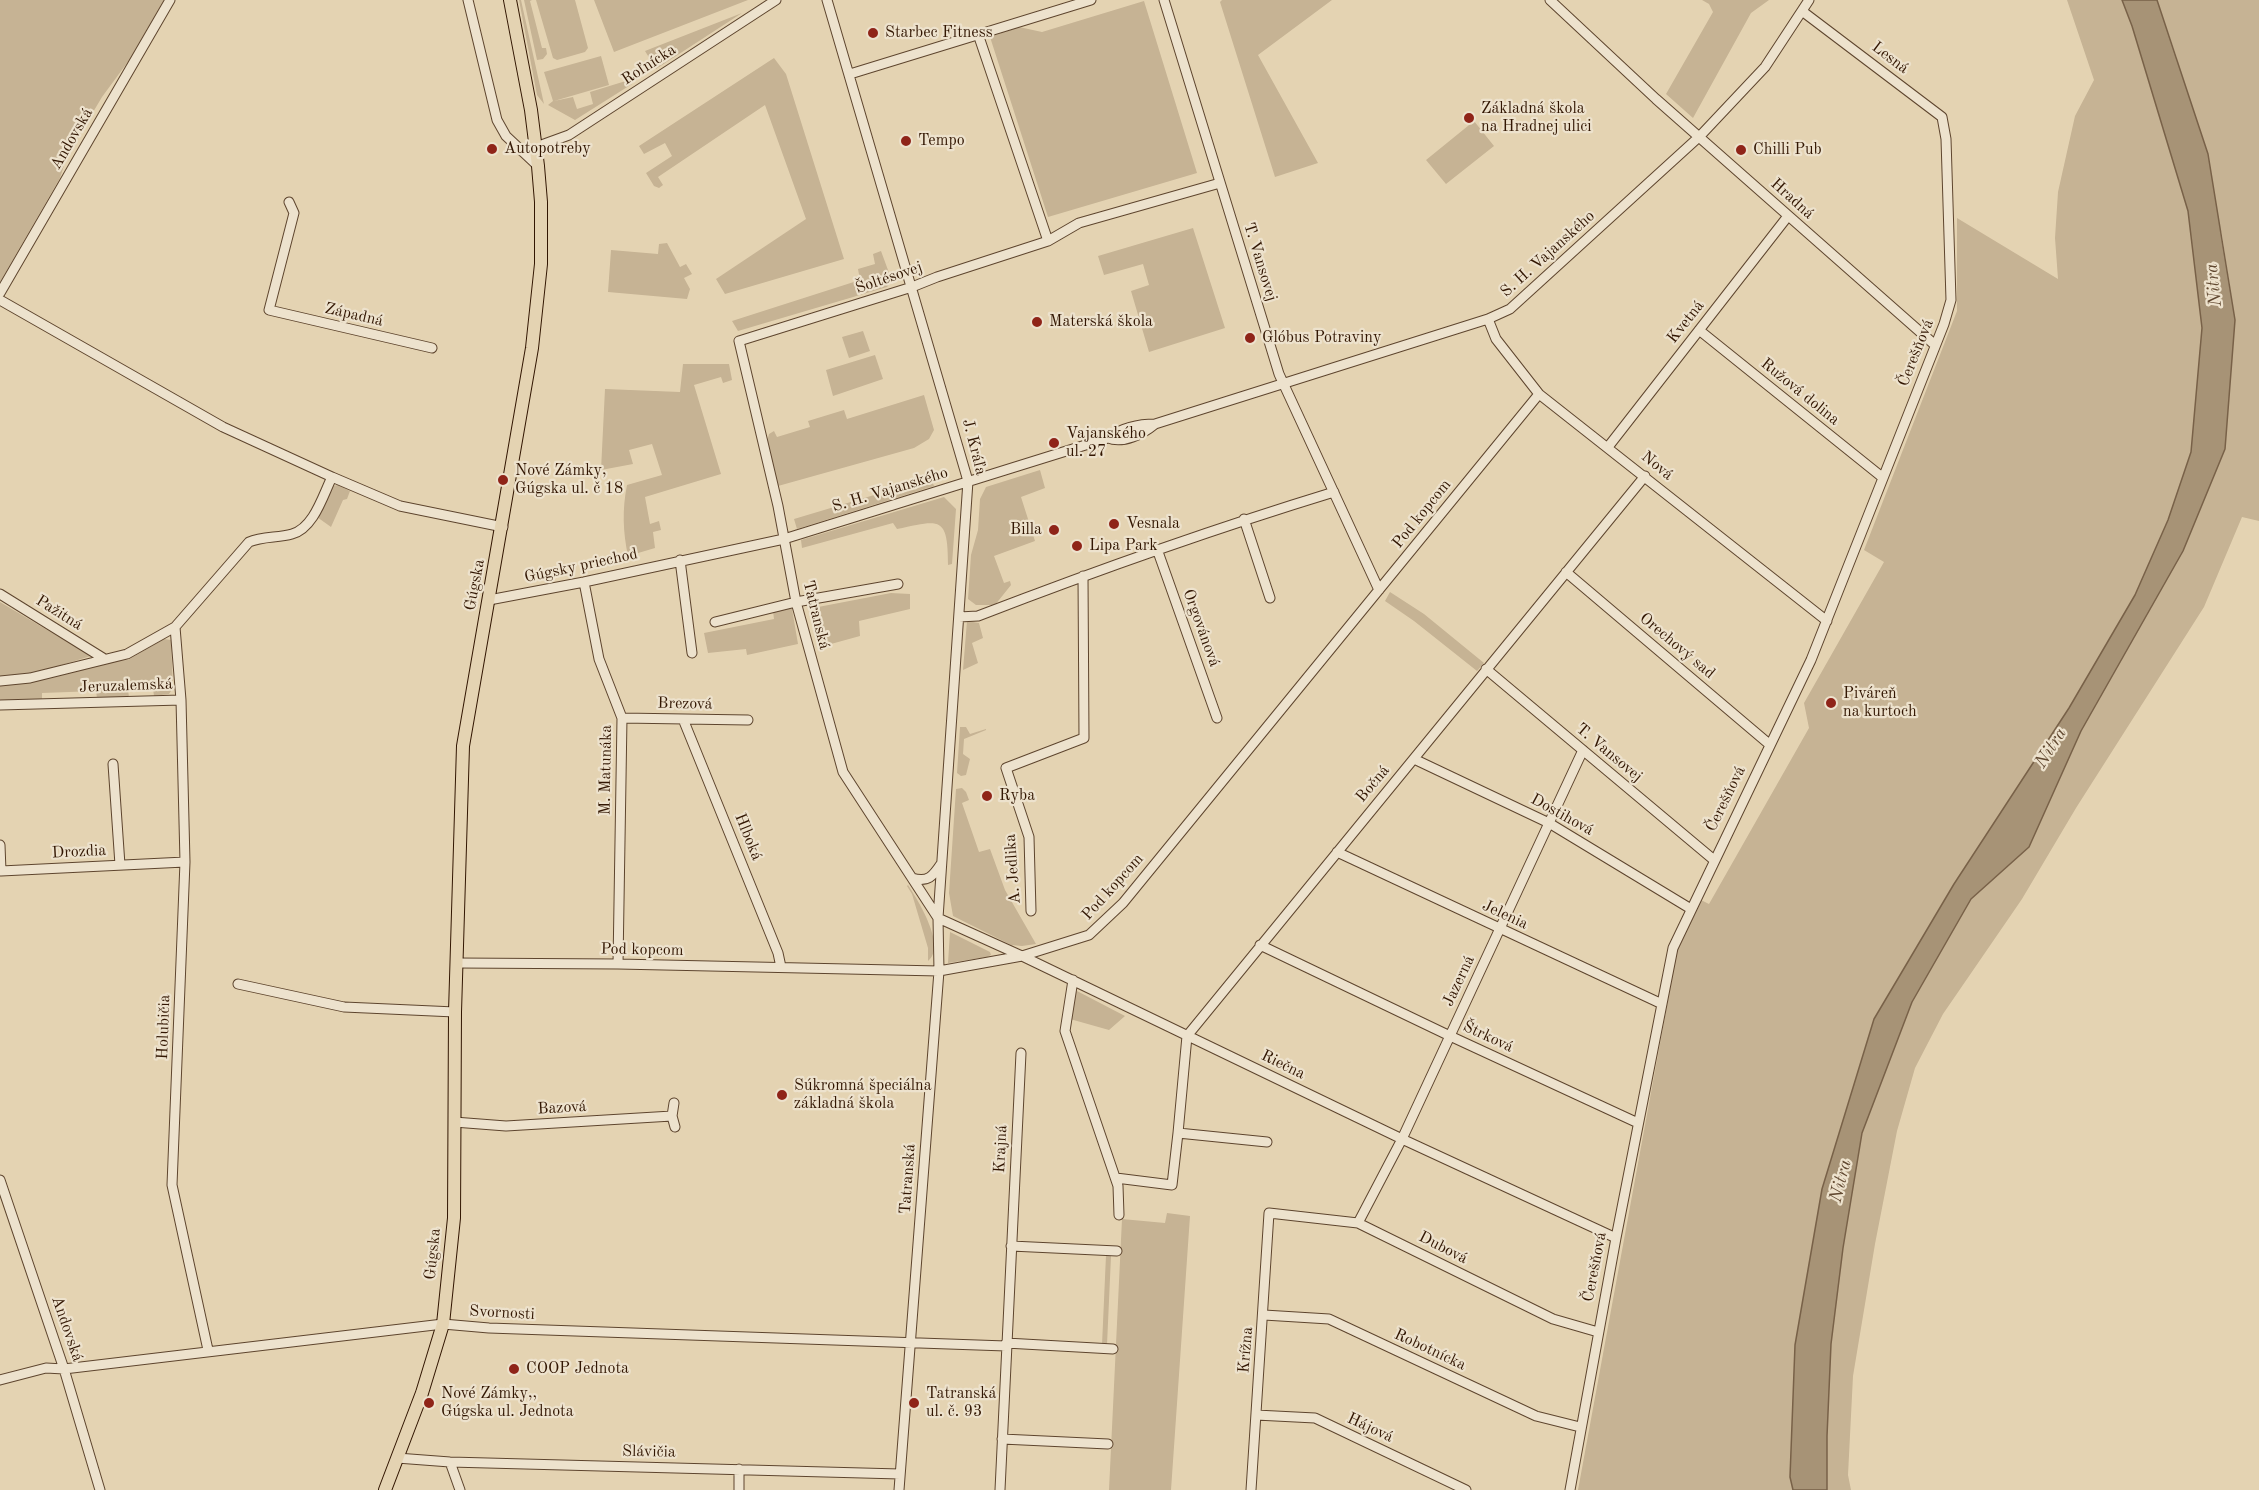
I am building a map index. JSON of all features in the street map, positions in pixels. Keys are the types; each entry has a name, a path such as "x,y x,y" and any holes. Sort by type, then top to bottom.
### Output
{"main road":[{"name":"Gúgska","path":"386,1490 422,1393 443,1324 454,1218 455,1012 463,746 503,527 535,331 541,264 541,202 536,147 510,0"}],"street":[{"name":"Andovská","path":"0,292 170,0"},
{"path":"468,0 497,120 506,136 538,166"},
{"name":"Roľnícka","path":"536,147 569,135 776,0"},
{"name":"J. Kráľa","path":"827,0 968,481 938,918"},
{"path":"850,74 1091,0"},
{"name":"T. Vansovej","path":"1164,0 1283,384 1298,411 1379,590"},
{"name":"Hradná","path":"1550,0 1656,99 1935,345"},
{"name":"S. H. Vajanského","path":"784,539 1108,438 1115,433 1143,424 1155,424 1283,384 1488,319 1510,309 1700,136 1765,67 1809,0"},
{"name":"Lesná","path":"1802,11 1937,112 1945,125 1946,139"},
{"path":"978,34 1048,241"},
{"name":"Čerešňová","path":"1570,1490 1598,1332 1673,948 1811,660 1944,324 1951,300 1946,139"},
{"name":"Šoltésovej","path":"739,341 912,287 1048,241 1079,223 1220,183"},
{"name":"Západná","path":"289,202 294,213 269,310 432,348"},
{"name":"Kvetná","path":"1608,447 1788,216"},
{"path":"0,300 223,427 332,477 400,506 503,527"},
{"name":"Nová","path":"1488,319 1496,339 1539,394 1827,621"},
{"name":"Ružová dolina","path":"1699,330 1882,477"},
{"name":"Tatranská","path":"739,341 796,602 843,772 938,918 939,970 899,1490"},
{"name":"Pod kopcom","path":"457,963 939,970 1022,956 1089,935 1123,903 1539,394"},
{"name":"Bočná","path":"1187,1036 1645,476"},
{"name":"Jeruzalemská","path":"0,681 30,678 103,658 127,654 175,627 249,542 292,534 303,529 311,520 332,477"},
{"path":"959,617 978,616 1156,549 1334,492"},
{"path":"1244,519 1270,598"},
{"name":"Gúgsky priechod","path":"489,600 784,539"},
{"name":"Orgovánová","path":"1156,549 1217,718"},
{"path":"680,560 692,652"},
{"name":"Orechový sad","path":"1566,572 1769,744"},
{"name":"A. Jedlika","path":"1031,911 1029,837 1006,768 1084,738 1083,576"},
{"name":"M. Matunáka","path":"584,582 599,659 622,718 618,964"},
{"path":"715,622 796,602 898,584"},
{"name":"Pažitná","path":"0,594 103,658"},
{"name":"Jeruzalemská","path":"0,705 181,700 175,627"},
{"name":"T. Vansovej","path":"1486,669 1714,860"},
{"name":"Holubičia","path":"181,700 185,862 172,1185 208,1350"},
{"name":"Brezová","path":"622,718 748,720"},
{"name":"Hlboká","path":"683,719 778,953 781,968"},
{"name":"Jazerná","path":"1358,1222 1402,1139 1583,750"},
{"name":"Dostihová","path":"1414,759 1549,823 1691,909"},
{"path":"113,764 120,865"},
{"name":"Drozdia","path":"0,845 1,871 185,862"},
{"name":"Jelenia","path":"1337,852 1662,1004"},
{"path":"912,878 921,881 931,878 942,863"},
{"name":"Riečna","path":"938,918 1073,980 1402,1139 1616,1238"},
{"name":"Štrková","path":"1260,945 1638,1123"},
{"path":"1073,980 1065,1031 1116,1178 1119,1215"},
{"path":"238,984 344,1007 455,1012"},
{"path":"1116,1178 1172,1185 1187,1036"},
{"name":"Krajná","path":"1000,1490 1021,1053"},
{"path":"674,1103 672,1116 675,1127"},
{"name":"Bazová","path":"454,1122 506,1126 672,1116"},
{"path":"1178,1133 1267,1142"},
{"name":"Andovská","path":"0,1180 64,1369 100,1490"},
{"name":"Dubová","path":"1269,1213 1358,1222 1553,1320 1598,1332"},
{"name":"Krížna","path":"1251,1490 1269,1213"},
{"path":"1011,1246 1117,1251"},
{"name":"Robotnícka","path":"1264,1315 1329,1319 1536,1416 1580,1427"},
{"name":"Svornosti","path":"0,1380 46,1368 64,1369 208,1350 443,1324 489,1328 1006,1345"},
{"path":"1006,1345 1113,1348"},
{"name":"Hájová","path":"1256,1415 1315,1418 1466,1490"},
{"path":"1002,1438 1108,1444"},
{"name":"Slávičia","path":"397,1458 450,1462 900,1474"},
{"path":"450,1462 460,1490"},
{"path":"739,1470 739,1490"}],"shaded area":[{"path":"0,0 164,0 130,59 102,97 67,156 60,178 0,282"},
{"path":"519,0 521,0 544,104 537,95"},
{"path":"524,0 532,0 530,1 542,48 546,48 547,54 543,59 537,60"},
{"path":"536,0 575,0 588,48 585,52 557,60 553,58"},
{"path":"594,0 748,0 614,52"},
{"path":"1222,0 1332,0 1258,55 1318,163 1275,177 1220,2"},
{"path":"1702,0 1769,0 1751,13 1693,118 1666,94 1713,12 1709,4"},
{"path":"2067,0 2122,0 2188,211 2202,328 2191,452 2168,520 2135,595 2069,708 1954,884 1874,1019 1822,1189 1795,1345 1790,1477 1793,1490 1578,1490 1677,951 1699,899 1709,904 1809,728 1804,703 1884,562 1864,550 1957,311 1957,218 2058,279 2055,238 2058,192 2075,116 2094,80"},
{"path":"2157,0 2259,0 2259,521 2242,517 2204,607 2076,808 2022,899 1943,1014 1915,1068 1897,1131 1853,1376 1848,1475 1851,1490 1827,1490 1831,1344 1843,1248 1862,1133 1912,1002 1971,899 2029,847 2081,731 2183,551 2225,449 2235,320 2222,235 2176,55"},
{"path":"1144,1 1197,173 1048,217 990,37 1019,27 1042,32"},
{"path":"742,13 656,69 645,51 650,49"},
{"path":"601,56 609,85 554,101 573,97 577,109 593,104 590,92 629,80 632,84 575,120 548,105 553,101 544,72"},
{"path":"774,58 786,74 844,259 725,294 716,279 806,219 765,105 658,177 663,185 659,188 654,186 646,173 672,156 665,143 644,154 639,146"},
{"path":"1474,121 1494,146 1446,184 1426,160"},
{"path":"1193,228 1225,328 1149,352 1131,291 1149,285 1143,264 1104,275 1098,256"},
{"path":"667,243 680,267 686,264 692,274 684,278 690,289 687,299 608,292 611,250 658,254 659,244"},
{"path":"881,251 892,281 887,287 738,331 732,321 860,280 858,269 875,264 873,254"},
{"path":"863,331 870,351 849,358 842,337"},
{"path":"875,355 883,379 833,396 826,370"},
{"path":"683,364 729,364 732,380 723,383 721,377 694,385 721,474 645,497 650,524 659,521 661,530 653,532 655,548 628,556 624,521 627,485 662,475 652,444 629,450 633,464 601,470 605,389 680,392"},
{"path":"924,395 934,430 929,439 914,448 778,486 767,441 769,434 774,431 777,437 810,427 808,421 844,410 847,419"},
{"path":"1040,470 1045,488 1021,497 1035,541 994,556 1004,583 1010,581 1011,585 995,605 976,605 968,599 971,555 978,530 980,499 986,487"},
{"path":"931,478 934,486 797,529 794,519"},
{"path":"338,485 350,491 347,499 343,500 331,527 317,517 332,486"},
{"path":"944,497 956,509 952,564 948,565 948,549 943,529 932,523 897,529 893,523 802,548 801,540"},
{"path":"1390,592 1424,614 1484,663 1477,671 1385,601"},
{"path":"891,593 910,594 910,609 859,621 860,636 820,647 813,608"},
{"path":"0,602 91,656 32,674 0,677"},
{"path":"792,609 798,644 747,655 746,649 708,653 704,633 774,619 773,611"},
{"path":"967,621 979,623 983,638 972,643 978,663 963,670"},
{"path":"164,639 171,640 173,688 169,694 154,696 153,689 128,690 129,697 97,698 96,691 42,693 42,700 0,701 0,684 105,661 128,660"},
{"path":"960,727 966,727 970,734 986,729 964,739 963,754 970,759 966,775 961,776 957,773"},
{"path":"962,788 969,800 962,803 979,852 990,849 1005,890 1036,944 1011,945 953,916 949,893 956,789"},
{"path":"908,885 924,912 933,935 933,954 928,961 928,948"},
{"path":"950,932 990,952 991,955 948,963"},
{"path":"1077,991 1125,1016 1109,1030 1070,1019"},
{"path":"1167,1213 1190,1216 1171,1490 1109,1490 1122,1219 1165,1223"},
{"path":"1106,1255 1111,1256 1107,1345 1102,1345"}],"water":[{"name":"Nitra","path":"2122,0 2157,0 2208,154 2235,320 2225,449 2183,551 2081,731 2029,847 1971,899 1912,1002 1862,1133 1843,1248 1831,1344 1827,1490 1793,1490 1790,1477 1795,1345 1822,1189 1874,1019 1954,884 2069,708 2135,595 2168,520 2191,452 2202,328 2188,211"}],"place":[{"name":"Starbec Fitness","path":"873,33"},
{"name":"Základná škola na Hradnej ulici","path":"1469,118"},
{"name":"Tempo","path":"906,141"},
{"name":"Autopotreby","path":"492,149"},
{"name":"Chilli Pub","path":"1741,150"},
{"name":"Materská škola","path":"1037,322"},
{"name":"Glóbus Potraviny","path":"1250,338"},
{"name":"Vajanského ul. 27","path":"1054,443"},
{"name":"Nové Zámky, Gúgska ul. č 18","path":"503,480"},
{"name":"Vesnala","path":"1114,524"},
{"name":"Billa","path":"1054,530"},
{"name":"Lipa Park","path":"1077,546"},
{"name":"Piváreň na kurtoch","path":"1831,703"},
{"name":"Ryba","path":"987,796"},
{"name":"Súkromná špeciálna základná škola","path":"782,1095"},
{"name":"COOP Jednota","path":"514,1369"},
{"name":"Nové Zámky,, Gúgska ul. Jednota","path":"429,1403"},
{"name":"Tatranská ul. č. 93","path":"914,1403"}]}
